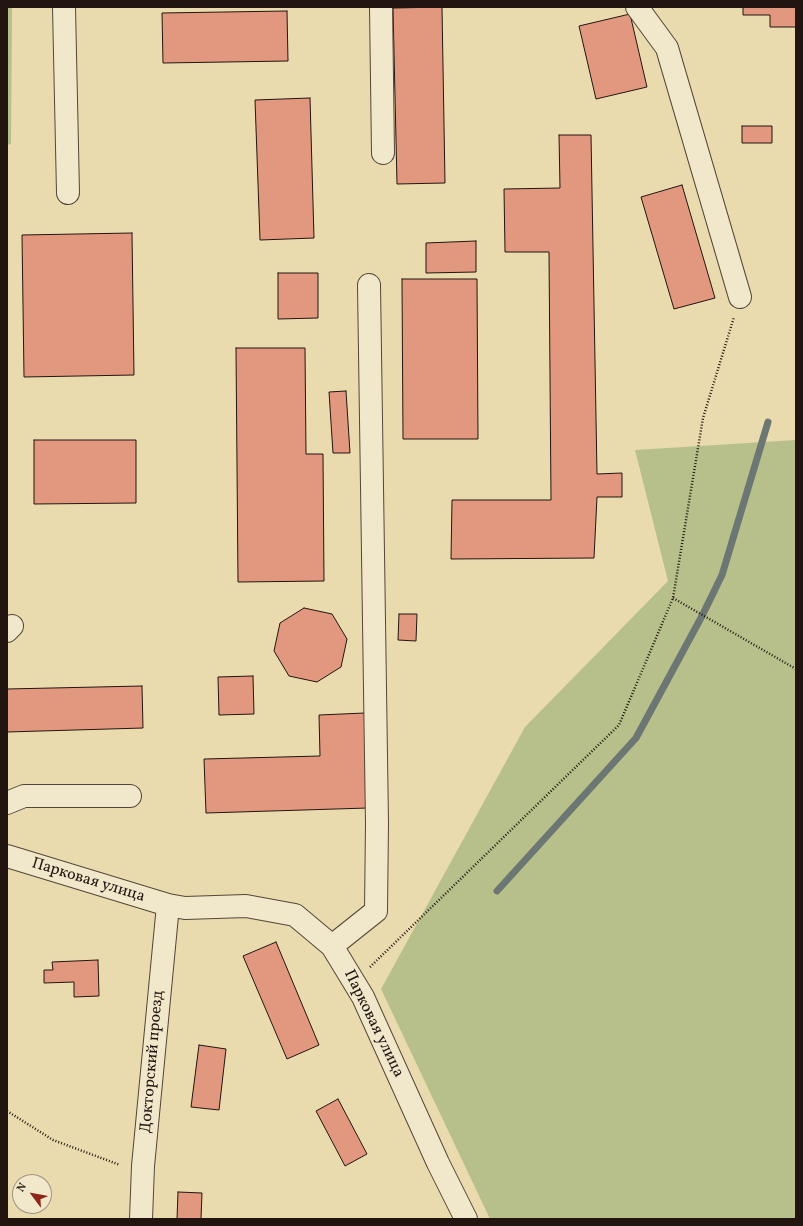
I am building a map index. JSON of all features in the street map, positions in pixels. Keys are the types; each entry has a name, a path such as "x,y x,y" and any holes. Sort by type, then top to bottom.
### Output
{"street":[{"path":"64,7 68,193"},
{"path":"381,7 383,153"},
{"path":"636,7 667,48 740,297"},
{"path":"332,946 376,911 377,823 370,285"},
{"path":"7,803 24,796 130,796"},
{"name":"Парковая улица","path":"7,856 168,905 185,908 246,906 295,915 332,946 363,997 438,1163 466,1219"},
{"name":"Докторский проезд","path":"141,1219 143,1174 168,905"}],"path":[{"path":"354,982 619,725 673,598 703,418 740,297"},
{"path":"673,598 796,669"},
{"path":"7,1111 53,1140 143,1174"}],"green space":[{"path":"7,7 12,7 11,144 7,145"},
{"path":"796,440 796,1219 490,1219 381,989 525,727 668,581 635,450"}],"building":[{"path":"442,7 445,183 397,184 393,8"},
{"path":"743,7 796,7 796,27 770,27 770,15 743,15"},
{"path":"287,11 288,61 163,63 162,13"},
{"path":"630,14 647,87 596,99 579,26"},
{"path":"310,98 314,238 260,240 255,100"},
{"path":"742,126 772,126 772,143 742,143"},
{"path":"559,135 591,135 597,474 622,473 622,497 597,497 594,558 451,559 452,500 551,500 549,252 505,252 504,189 560,188"},
{"path":"682,185 715,298 674,309 641,197"},
{"path":"132,233 134,375 24,377 22,235"},
{"path":"476,241 476,272 426,273 426,243"},
{"path":"278,273 318,273 318,318 278,319"},
{"path":"402,279 477,279 478,439 403,439"},
{"path":"236,348 305,348 306,454 323,454 324,581 238,582"},
{"path":"346,391 350,453 333,453 329,392"},
{"path":"34,440 136,440 136,503 34,504"},
{"path":"304,608 332,614 347,639 341,667 317,682 289,676 274,651 280,623"},
{"path":"399,614 417,614 416,641 398,640"},
{"path":"253,676 254,714 219,715 218,677"},
{"path":"142,686 143,728 7,732 7,689"},
{"path":"365,713 368,808 206,813 204,759 320,756 319,715"},
{"path":"276,942 319,1045 287,1059 243,956"},
{"path":"98,960 99,996 74,997 74,982 44,983 44,970 53,970 52,962"},
{"path":"199,1045 226,1049 219,1110 191,1107"},
{"path":"338,1099 367,1154 345,1166 316,1111"},
{"path":"178,1192 202,1193 201,1219 177,1219"}],"waterway":[{"path":"497,891 636,738 702,616 722,575 768,422"}]}
